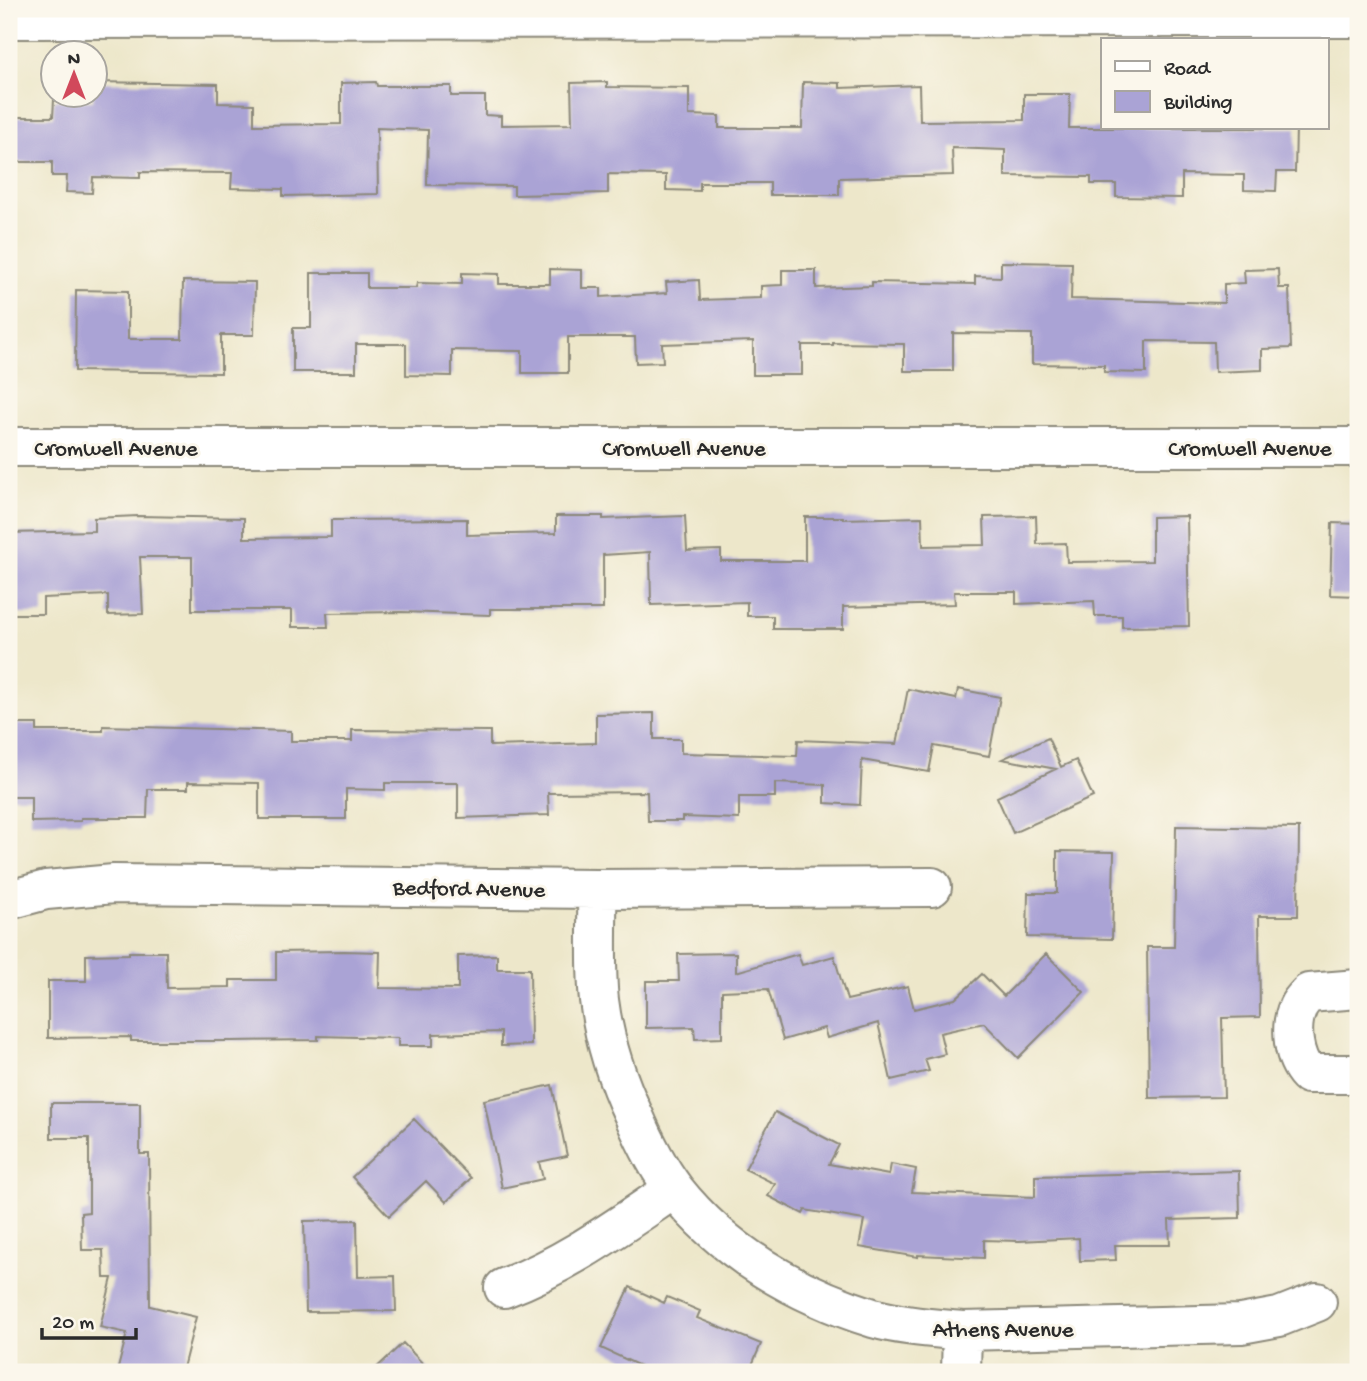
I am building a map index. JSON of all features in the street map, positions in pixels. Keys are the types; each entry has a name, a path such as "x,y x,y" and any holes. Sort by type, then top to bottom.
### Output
{"street":[{"path":"9,19 1358,18"},
{"name":"Cromwell Avenue","path":"9,447 1358,447"},
{"name":"Bedford Avenue","path":"9,900 46,890 114,884 597,888 932,887"},
{"name":"Athens Avenue","path":"597,888 599,999 609,1049 624,1096 647,1145 674,1189 705,1224 742,1255 778,1278 824,1300 874,1318 918,1327 962,1331 1241,1324 1279,1317 1317,1302"},
{"path":"1358,989 1308,992 1298,1006 1295,1019 1295,1043 1301,1067 1308,1074 1358,1074"},
{"path":"504,1288 564,1262 674,1189"},
{"path":"961,1372 962,1331"}],"building":[{"path":"108,82 218,84 218,103 254,104 254,125 341,124 341,83 376,82 377,86 451,86 451,96 485,96 485,115 501,116 501,125 572,124 571,83 607,82 607,87 689,88 689,115 719,116 719,128 802,128 803,82 840,83 840,88 919,85 920,121 1024,120 1024,94 1070,94 1069,128 1296,130 1295,172 1277,172 1276,191 1244,190 1244,175 1182,174 1182,198 1116,197 1116,184 1091,184 1091,177 1005,176 1005,150 952,148 953,175 839,178 839,195 770,195 770,183 700,183 700,191 666,190 666,175 608,174 608,193 514,195 514,186 427,185 428,130 377,128 378,194 283,196 283,189 231,188 232,173 140,172 140,178 93,177 92,193 66,192 67,176 52,176 52,162 9,162 9,117 53,117 54,108 108,108"},
{"path":"1001,262 1072,263 1071,299 1224,303 1224,284 1245,283 1244,270 1278,269 1279,288 1289,288 1291,348 1262,349 1262,370 1215,372 1214,342 1146,341 1146,373 1104,372 1104,365 1032,364 1032,334 953,333 953,371 904,371 904,344 833,343 802,345 802,375 753,375 753,341 662,344 663,362 636,363 635,337 568,337 568,373 522,373 522,351 452,350 452,376 406,375 406,344 356,344 356,372 293,372 293,328 311,328 311,273 367,273 367,288 416,288 417,283 462,284 462,273 499,274 499,284 550,284 550,269 582,270 582,288 601,288 601,297 667,293 666,282 699,280 700,300 761,298 761,286 782,285 782,270 816,270 816,288 872,286 872,282 975,284 975,276 1001,277"},
{"path":"183,281 255,282 254,335 221,335 221,373 75,371 76,290 128,291 128,339 182,339"},
{"path":"556,516 603,516 603,519 685,516 687,551 721,550 721,561 805,561 805,517 922,517 923,546 985,545 984,517 1036,516 1037,544 1066,543 1067,562 1152,561 1152,517 1187,516 1189,626 1122,627 1122,616 1095,616 1094,601 1016,604 1016,592 954,592 955,604 843,607 843,629 773,629 773,616 747,616 747,602 651,605 650,552 603,555 603,609 490,609 490,615 327,613 328,627 292,627 292,610 192,610 192,557 140,557 143,614 108,615 108,595 43,598 43,614 9,614 9,533 94,531 94,518 244,518 244,538 331,537 331,520 467,519 467,535 556,533"},
{"path":"1332,523 1358,524 1358,596 1330,595"},
{"path":"908,689 956,699 958,689 1000,697 989,756 934,746 929,772 862,760 860,805 825,803 825,785 775,783 775,797 739,797 739,819 682,817 682,821 648,821 647,792 548,793 549,815 458,818 458,783 385,783 385,790 346,789 346,819 259,819 259,783 188,782 188,789 148,789 147,818 81,818 81,821 31,822 31,797 9,797 9,724 37,724 37,731 103,731 103,726 291,731 291,741 352,741 352,730 490,731 490,746 596,743 596,714 654,713 654,739 681,739 681,753 797,756 798,740 897,744"},
{"path":"1048,738 1061,767 1076,760 1093,797 1013,833 997,797 1056,769 1002,759"},
{"path":"1176,826 1299,828 1298,916 1259,916 1260,1017 1222,1018 1224,1097 1149,1098 1147,947 1174,947"},
{"path":"1057,851 1114,852 1112,939 1027,937 1028,893 1057,893"},
{"path":"344,951 380,952 379,988 458,989 458,956 497,955 497,969 530,969 531,1045 501,1046 501,1032 433,1034 433,1046 398,1046 398,1038 318,1036 318,1040 230,1041 131,1041 131,1037 48,1038 48,981 86,981 86,955 166,952 167,988 230,987 230,980 276,980 276,952"},
{"path":"736,953 736,972 798,954 802,965 834,956 847,1000 908,986 914,1009 955,999 982,974 1004,996 1046,954 1084,992 1018,1058 984,1023 940,1033 945,1054 925,1059 929,1071 891,1080 878,1023 827,1038 824,1028 783,1040 768,989 722,991 722,1038 695,1039 694,1027 646,1028 646,981 679,981 678,954"},
{"path":"552,1085 567,1156 539,1162 543,1179 502,1188 484,1100"},
{"path":"51,1103 140,1103 140,1154 149,1154 150,1306 196,1317 182,1372 117,1372 127,1333 100,1327 112,1278 104,1278 103,1250 82,1250 81,1213 89,1212 89,1138 51,1138"},
{"path":"775,1112 839,1145 829,1164 889,1175 891,1164 916,1169 912,1192 1035,1197 1035,1176 1239,1171 1240,1218 1169,1220 1170,1245 1115,1245 1116,1260 1080,1261 1079,1238 984,1240 984,1258 918,1257 859,1247 864,1220 805,1210 803,1214 768,1196 775,1184 745,1169"},
{"path":"414,1119 471,1178 446,1202 426,1181 389,1216 352,1177"},
{"path":"357,1220 358,1277 395,1276 396,1311 306,1312 304,1221"},
{"path":"630,1287 664,1303 667,1297 700,1311 697,1318 761,1344 749,1372 653,1372 601,1348"},
{"path":"403,1343 431,1372 372,1372"}]}
